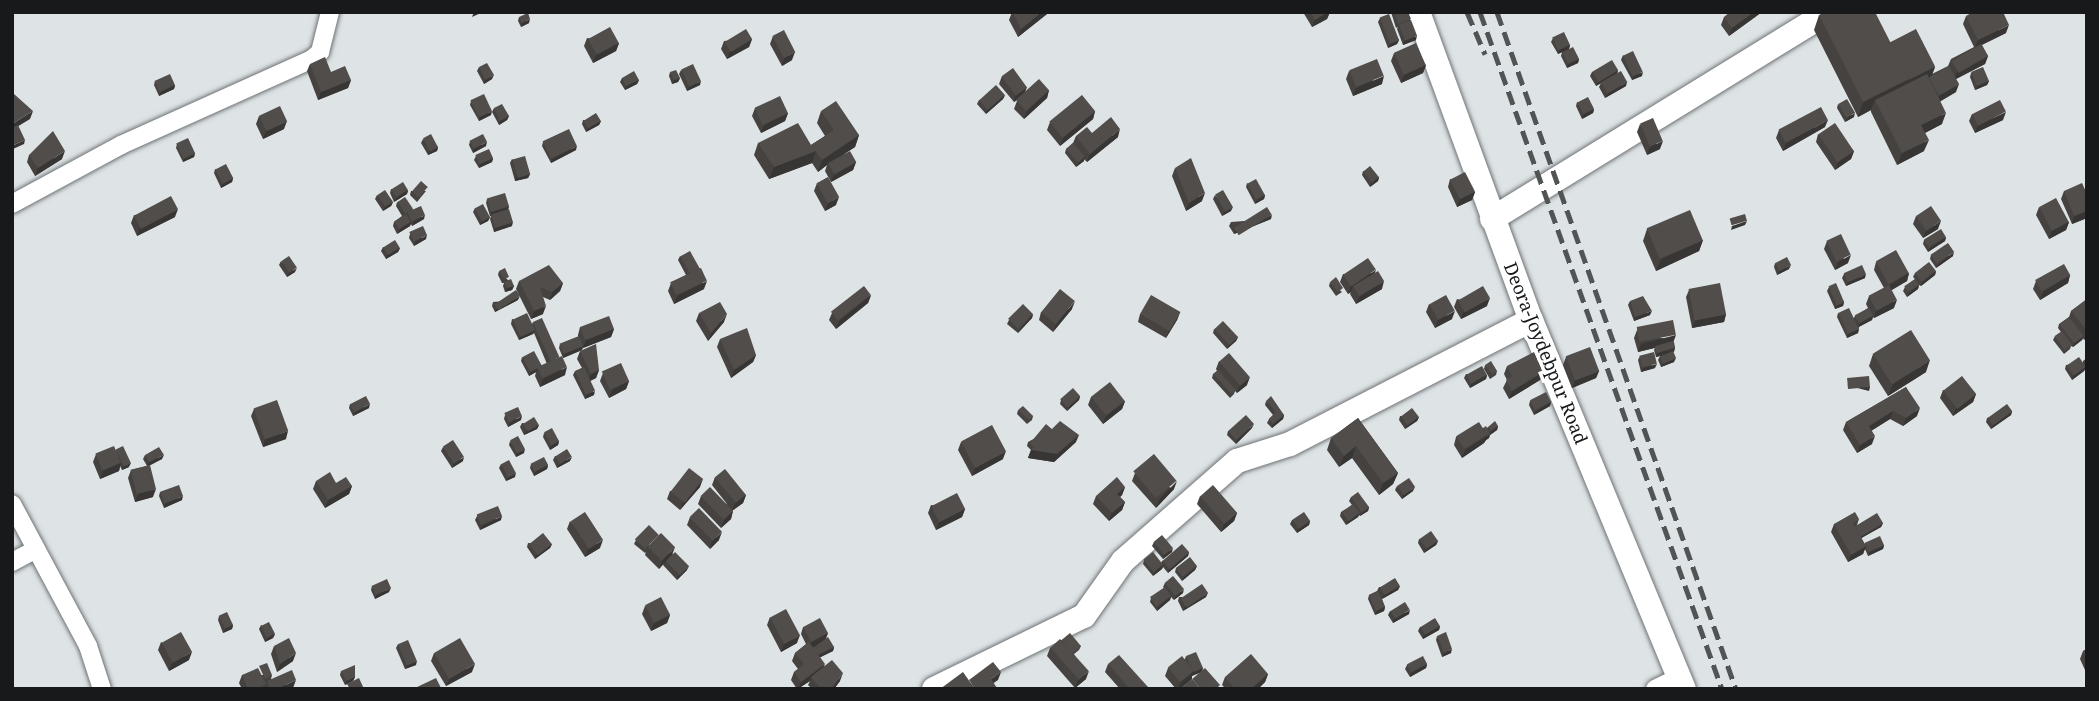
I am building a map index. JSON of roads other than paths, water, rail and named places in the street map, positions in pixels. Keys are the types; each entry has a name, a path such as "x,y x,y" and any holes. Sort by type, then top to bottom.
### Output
{"street":[{"path":"12,204 121,145 312,59 320,52 330,12"},
{"name":"Deora-Joydebpur Road","path":"1418,12 1531,320 1682,683"},
{"path":"1492,219 1828,12"},
{"path":"934,689 1084,616 1123,561 1237,461 1290,444 1531,320"},
{"path":"12,504 88,646 102,689"},
{"path":"12,562 36,549"},
{"path":"1655,689 1682,683"}],"railway":[{"path":"1467,12 1485,54"},
{"path":"1480,12 1722,689"},
{"path":"1497,12 1736,689"}]}
